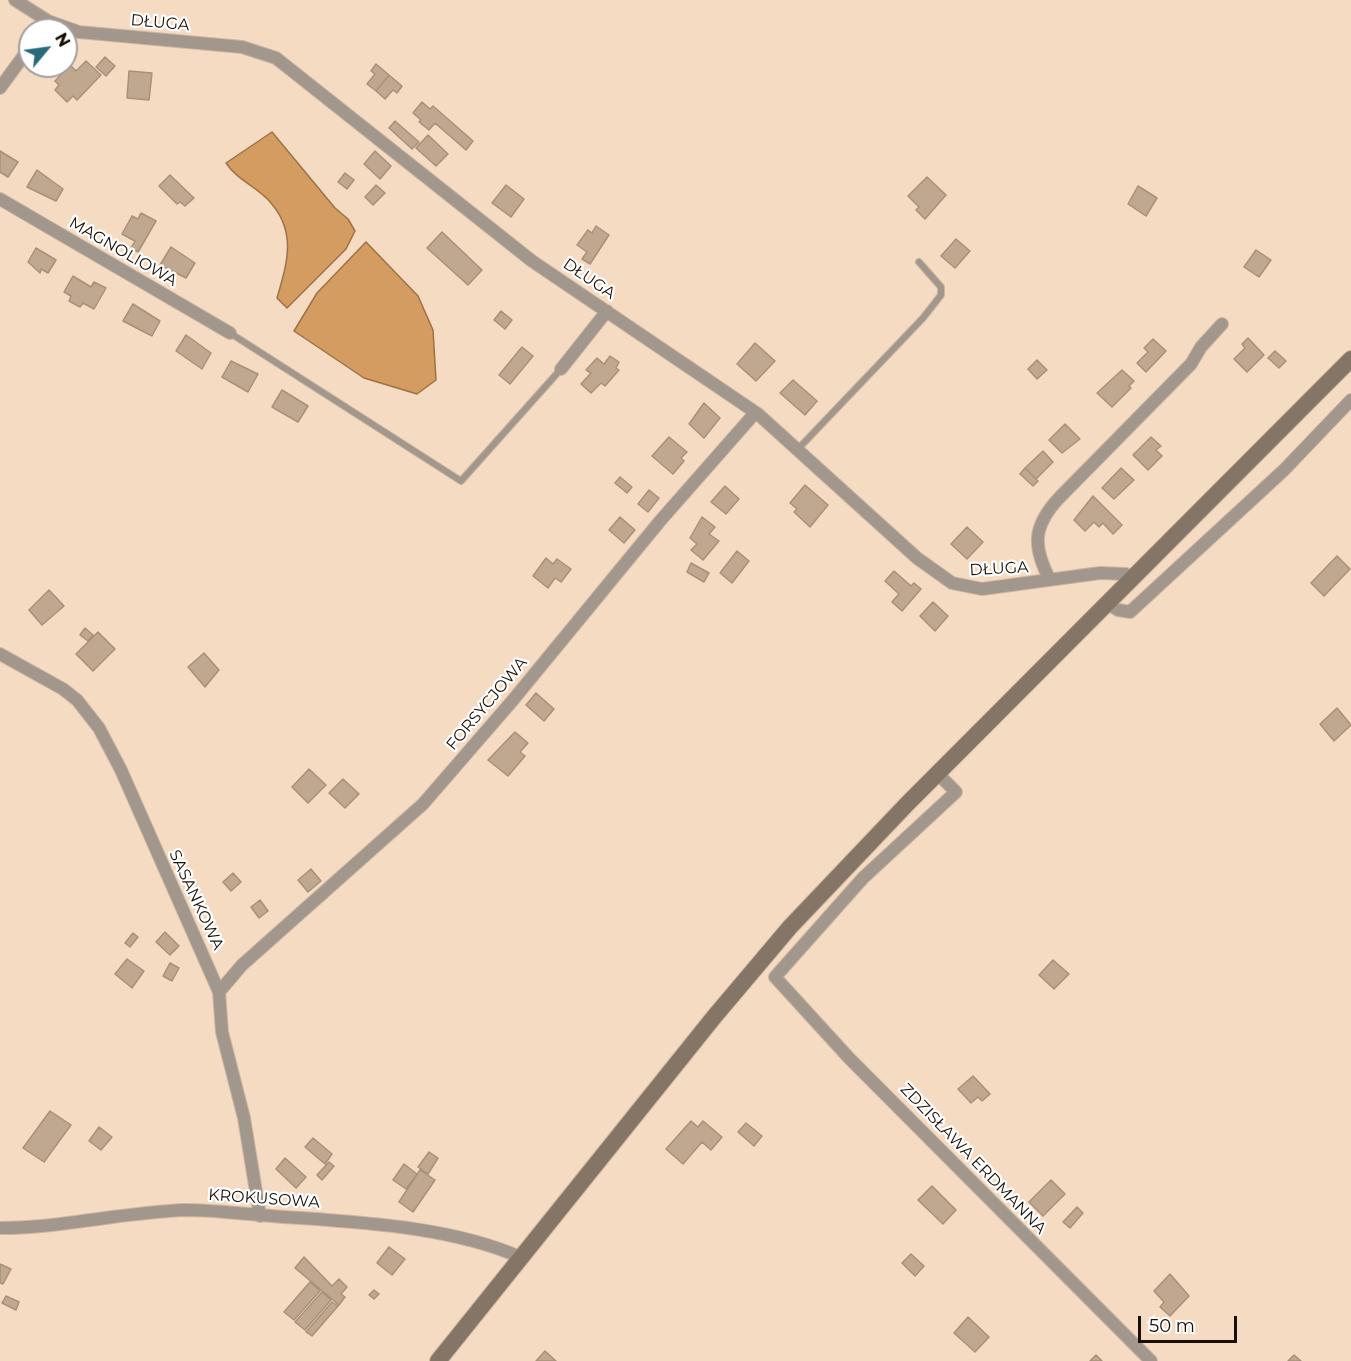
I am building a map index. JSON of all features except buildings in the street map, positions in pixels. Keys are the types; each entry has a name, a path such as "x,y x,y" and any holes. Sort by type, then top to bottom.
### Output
{"main road":[{"path":"438,1361 714,1017 790,927 937,773 1351,359"}],"street":[{"name":"DŁUGA","path":"15,0 37,18"},
{"name":"DŁUGA","path":"78,32 242,47 271,56 305,78 532,261 755,413 798,449 917,558 952,583 966,588 982,589 1108,572 1125,574 1131,578"},
{"path":"0,88 18,63"},
{"name":"MAGNOLIOWA","path":"0,199 230,333"},
{"path":"561,369 607,311"},
{"path":"1050,580 1039,555 1037,539 1042,519 1059,498 1191,364 1201,347 1222,324"},
{"path":"1107,603 1118,610 1130,612 1284,470 1351,400"},
{"name":"FORSYCJOWA","path":"219,992 242,965 423,804 513,700 660,521 755,413"},
{"name":"SASANKOWA","path":"0,654 63,689 77,700 99,728 121,770 219,992 222,1032 244,1118 260,1216"},
{"name":"ZDZISŁAWA ERDMANNA","path":"937,773 956,792 863,878 775,977 849,1058 1152,1361"},
{"name":"KROKUSOWA","path":"0,1228 28,1228 187,1210 428,1232 498,1247 522,1258"}],"lane":[{"path":"798,449 932,308 941,295 941,287 919,262"},
{"path":"230,333 461,481 561,369"}],"shaded area":[{"path":"272,132 335,208 348,219 355,231 346,249 287,308 277,298 288,249 287,237 279,214 266,197 236,175 226,163"},
{"path":"366,242 418,296 433,330 436,380 417,394 364,378 294,331 317,293"}]}
